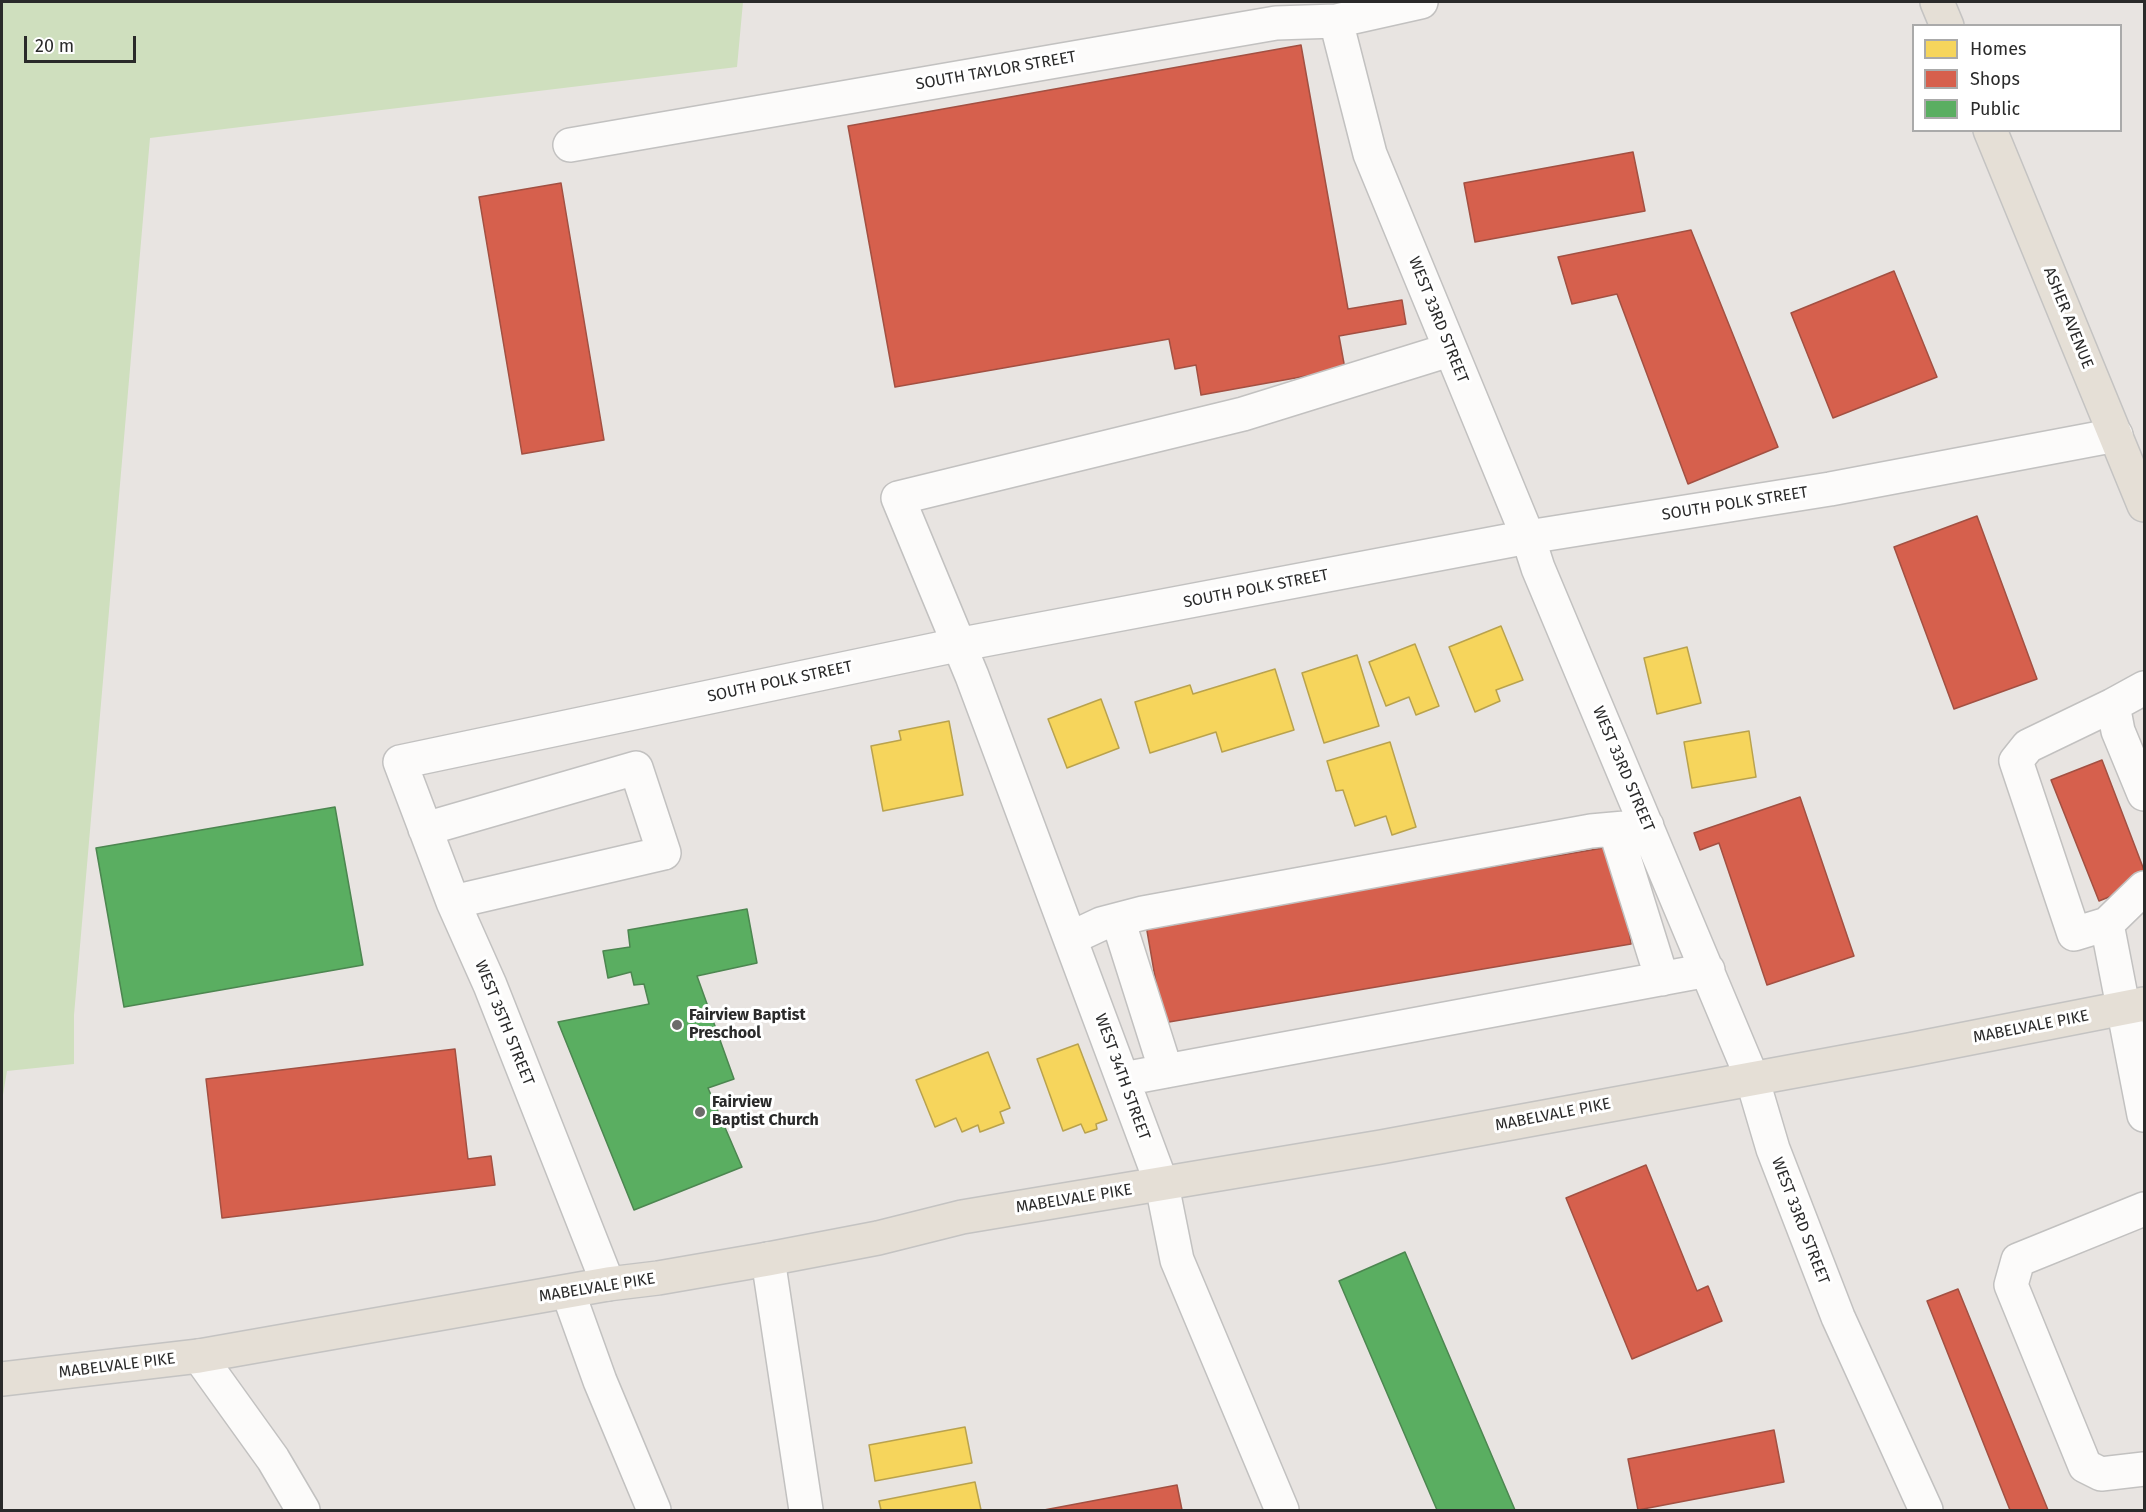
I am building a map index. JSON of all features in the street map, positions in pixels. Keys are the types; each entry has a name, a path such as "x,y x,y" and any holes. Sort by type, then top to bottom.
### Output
{"main road":[{"path":"1937,2 1946,24"},
{"name":"ASHER AVENUE","path":"1991,132 2145,505"},
{"name":"MABELVALE PIKE","path":"2,1379 199,1356 608,1284 768,1259 878,1238 962,1217 1370,1149 2133,1006"}],"street":[{"name":"SOUTH TAYLOR STREET","path":"570,145 1276,23 1336,21 1421,2"},
{"name":"WEST 33RD STREET","path":"1336,21 1371,154 1449,350 1528,537 1538,568 1752,1078 1773,1149 1838,1317 1926,1510"},
{"name":"WEST 34TH STREET","path":"1282,1510 1177,1260 1162,1185 972,676 957,645 930,572 898,498 1243,414 1449,350"},
{"name":"SOUTH POLK STREET","path":"400,762 957,645 1528,537 1830,489 2116,435"},
{"path":"2145,688 2028,746 2016,760 2074,934 2107,924 2145,888"},
{"path":"2113,705 2118,731 2145,794"},
{"name":"WEST 35TH STREET","path":"400,762 453,902 490,986 608,1284"},
{"path":"425,829 636,768 664,854 453,902"},
{"path":"1071,938 1101,924 1154,910 1383,871 1591,831 1647,826"},
{"path":"1615,829 1662,979"},
{"path":"1118,920 1166,1071"},
{"path":"2107,924 2133,1006 2145,1115"},
{"path":"1123,1079 1708,970"},
{"path":"2145,1209 2018,1260 2011,1285 2085,1466 2101,1474 2145,1468"},
{"path":"768,1259 806,1510"},
{"path":"568,1292 600,1381 654,1510"},
{"path":"199,1356 273,1459 303,1510"}],"green space":[{"path":"2,2 743,2 737,67 150,138 74,1015 74,1064 7,1071 2,1101"}],"building: Homes":[{"path":"1501,626 1523,680 1496,690 1500,701 1475,712 1449,647"},
{"path":"1415,644 1439,706 1416,715 1409,697 1386,706 1369,662"},
{"path":"1687,647 1701,703 1657,714 1644,658"},
{"path":"1357,655 1379,726 1324,743 1302,673"},
{"path":"1275,669 1294,730 1222,752 1216,732 1150,753 1135,702 1190,685 1193,694"},
{"path":"1101,699 1119,748 1067,768 1048,719"},
{"path":"949,721 963,795 883,811 871,746 901,740 899,731"},
{"path":"1749,731 1756,777 1692,788 1684,742"},
{"path":"1390,742 1416,827 1392,835 1386,816 1355,826 1343,790 1336,791 1327,761"},
{"path":"1078,1044 1107,1120 1096,1124 1097,1129 1085,1133 1081,1124 1063,1131 1037,1059"},
{"path":"988,1052 1010,1108 1000,1112 1004,1123 980,1132 978,1125 962,1132 956,1118 935,1127 916,1080"},
{"path":"965,1427 972,1463 875,1481 869,1445"},
{"path":"975,1482 981,1510 881,1510 879,1501"}],"building: Shops":[{"path":"1301,45 1348,309 1402,300 1406,324 1339,336 1345,369 1201,395 1196,365 1175,369 1169,339 895,387 848,126"},
{"path":"1633,152 1645,211 1475,242 1464,183"},
{"path":"561,183 604,440 522,454 479,197"},
{"path":"1691,230 1778,447 1688,484 1617,294 1572,304 1558,257"},
{"path":"1894,271 1937,377 1833,418 1791,313"},
{"path":"1977,516 2037,679 1954,709 1894,547"},
{"path":"2102,760 2144,870 2144,883 2099,901 2051,780"},
{"path":"1800,797 1854,956 1767,985 1719,843 1700,850 1694,833"},
{"path":"1615,846 1631,944 1163,1023 1146,925"},
{"path":"455,1049 468,1159 491,1156 495,1185 222,1218 206,1079"},
{"path":"1646,1165 1697,1291 1708,1286 1722,1321 1632,1359 1566,1198"},
{"path":"1958,1289 2048,1510 2010,1510 1927,1301"},
{"path":"1774,1430 1784,1482 1638,1510 1628,1459"},
{"path":"1177,1485 1182,1510 1044,1510"}],"building: Public":[{"path":"335,807 363,965 124,1007 96,848"},
{"path":"747,909 757,963 697,976 734,1079 708,1088 742,1167 634,1210 558,1022 649,1004 644,984 634,985 631,972 608,978 603,951 630,947 628,930"},
{"path":"1405,1252 1515,1510 1437,1510 1339,1281"}],"place":[{"name":"Fairview Baptist Preschool","path":"677,1025"},
{"name":"Fairview Baptist Church","path":"700,1112"}]}
